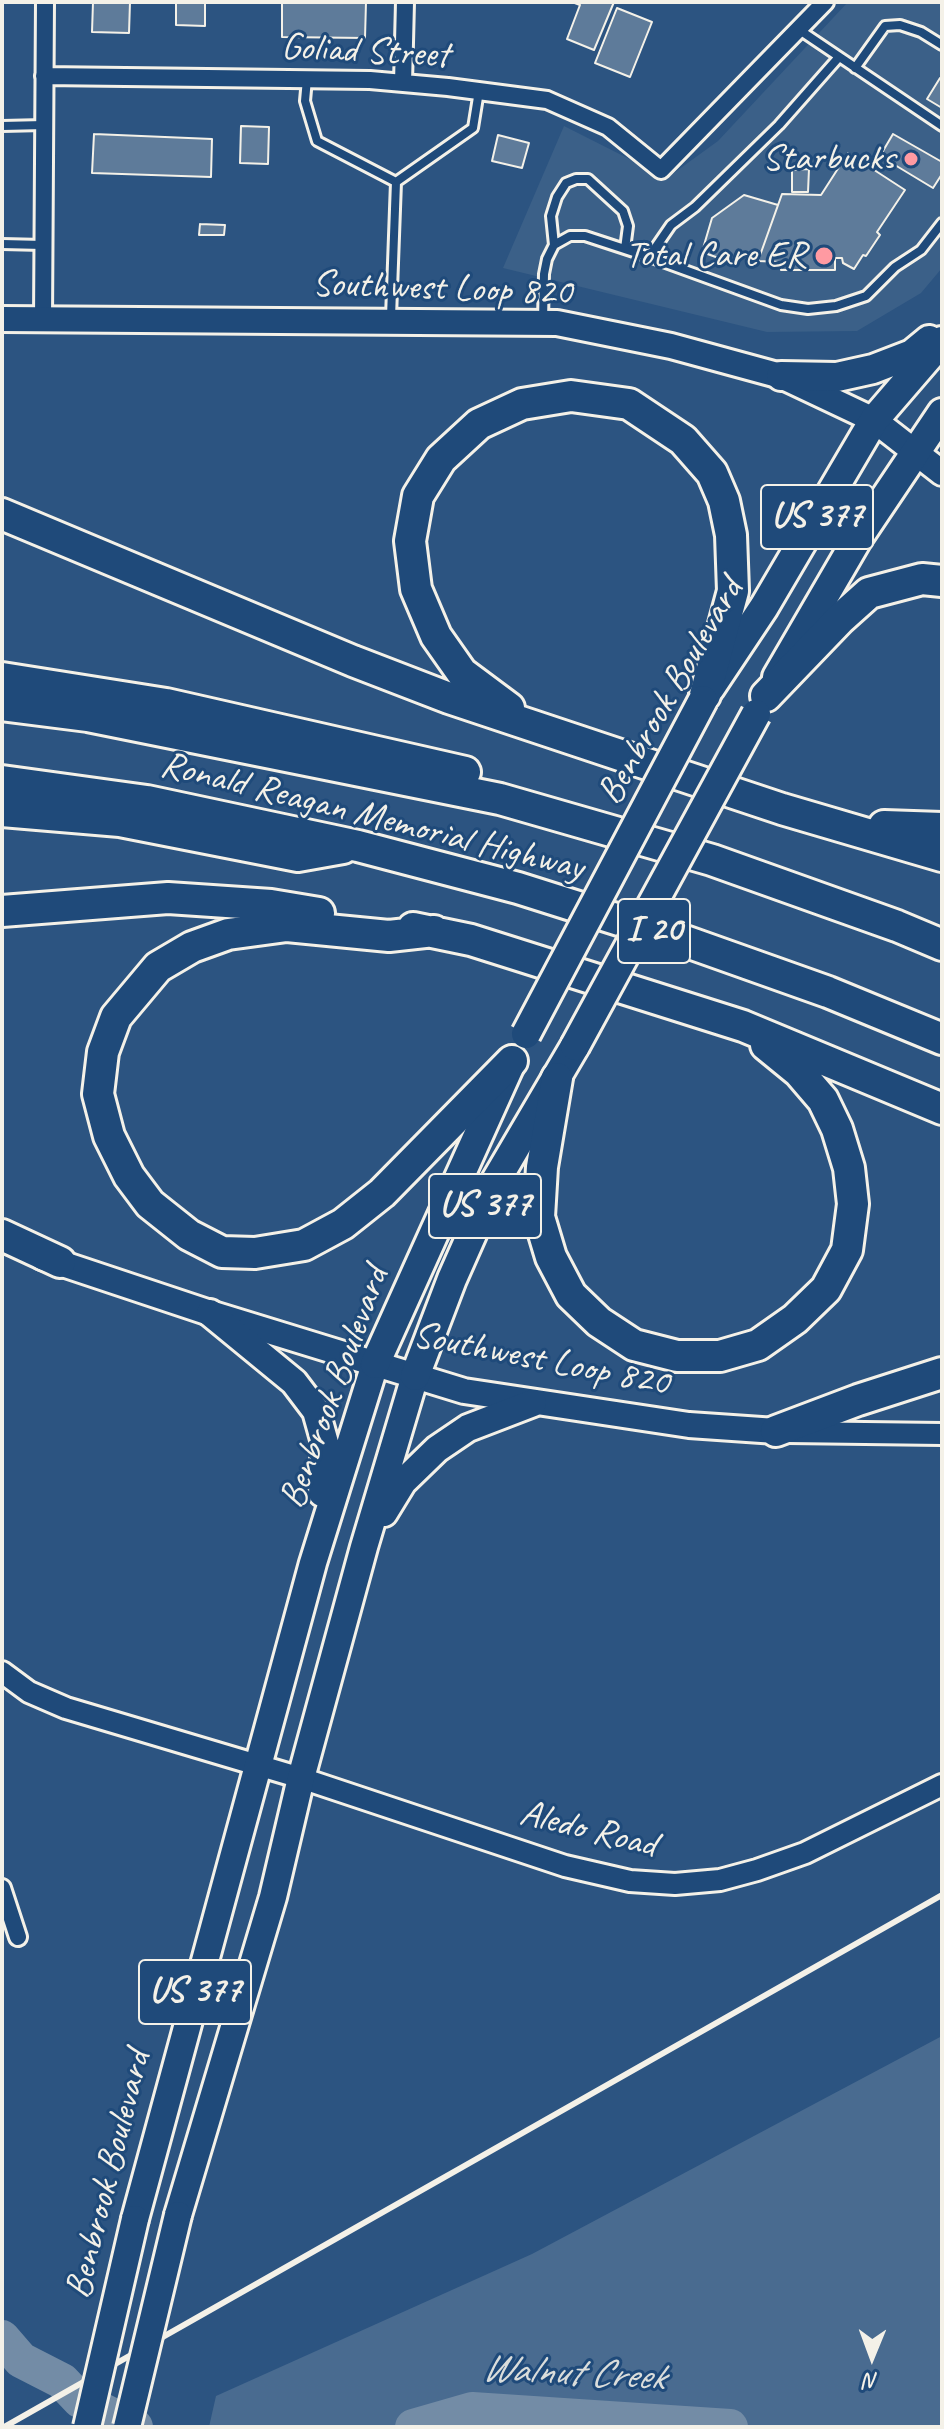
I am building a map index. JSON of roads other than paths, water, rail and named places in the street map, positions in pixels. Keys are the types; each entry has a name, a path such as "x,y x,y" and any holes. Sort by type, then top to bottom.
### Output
{"highway":[{"path":"781,376 837,377 873,369 912,354 942,330"},
{"name":"Benbrook Boulevard","path":"375,1364 512,1061 704,698 764,607 874,420 942,341"},
{"path":"530,723 462,673 436,636 416,589 410,541 418,496 441,459 479,424 522,404 571,396 629,404 683,440 712,473 724,501 731,535 733,591 704,698"},
{"name":"Benbrook Boulevard","path":"415,1376 452,1279 495,1182 557,1078 761,705 858,538 942,413"},
{"path":"2,514 449,698 782,809 942,856"},
{"path":"761,705 840,619 869,593 922,579 942,581"},
{"path":"2,678 166,704 473,774 500,799"},
{"name":"Ronald Reagan Memorial Highway","path":"2,705 88,716 500,799 712,860 942,945"},
{"name":"Ronald Reagan Memorial Highway","path":"2,781 147,801 358,846 518,888 676,938 828,992 942,1039"},
{"path":"2,811 120,821 298,856 358,846"},
{"path":"849,827 942,828"},
{"path":"2,911 168,898 271,905 434,931 743,1026 942,1109"},
{"path":"434,931 389,936 287,926 228,934 192,947 158,967 116,1017 103,1052 98,1094 109,1136 129,1176 159,1212 189,1235 222,1252 255,1253 304,1245 343,1224 382,1193 512,1061"},
{"path":"557,1078 542,1167 539,1217 551,1257 571,1295 599,1322 634,1345 677,1356 720,1356 758,1345 795,1319 826,1289 847,1250 853,1204 849,1168 837,1129 823,1100 799,1072 743,1026"},
{"path":"2,1235 60,1262"},
{"path":"776,1431 942,1373"}],"main road":[{"name":"Southwest Loop 820","path":"2,319 557,323 671,346 781,376 874,420 942,473"},
{"name":"Southwest Loop 820","path":"2,1244 210,1313 464,1391 689,1425 776,1431"},
{"path":"210,1313 294,1382 316,1411 322,1426 326,1461 313,1563"},
{"name":"Benbrook Boulevard","path":"87,2427 135,2219 196,1988 226,1892 313,1563 375,1364"},
{"name":"Benbrook Boulevard","path":"127,2427 178,2215 273,1897 301,1778 364,1547 415,1376"},
{"path":"364,1547 403,1482 437,1449 468,1428 533,1403"}],"street":[{"path":"43,320 45,2"},
{"path":"403,83 405,2"},
{"path":"798,29 825,2"},
{"name":"Goliad Street","path":"44,76 403,83 547,100 608,127 661,170 798,29"},
{"name":"Southwest Loop 820","path":"776,1431 942,1434"},
{"name":"Aledo Road","path":"2,1672 29,1692 66,1708 301,1778 565,1866 630,1881 675,1884 720,1880 757,1870 805,1853 942,1785"},
{"path":"2,1888 18,1937"}],"lane":[{"path":"855,68 885,26 900,25 921,32 942,45"},
{"path":"798,29 942,126"},
{"path":"649,257 671,225 695,207 779,125 839,57"},
{"path":"307,79 305,101 317,141 396,182"},
{"path":"396,182 473,128 479,91"},
{"path":"2,126 44,125"},
{"path":"543,323 544,274 554,245 551,216 557,197 566,183 588,179 623,211 628,226 625,249"},
{"path":"391,322 396,182"},
{"path":"554,245 570,236 585,236 781,305 808,309 836,306 866,296 895,267 921,250 942,223"},
{"path":"2,244 43,245"}],"waterway":[{"name":"Walnut Creek","path":"2,2338 21,2360 62,2381 80,2400 135,2427"},
{"name":"Walnut Creek","path":"413,2427 472,2410 730,2427"}],"railway":[{"path":"4,2427 942,1895"}],"place":[{"name":"Starbucks","path":"911,159"},
{"name":"Total Care ER","path":"824,256"}]}
